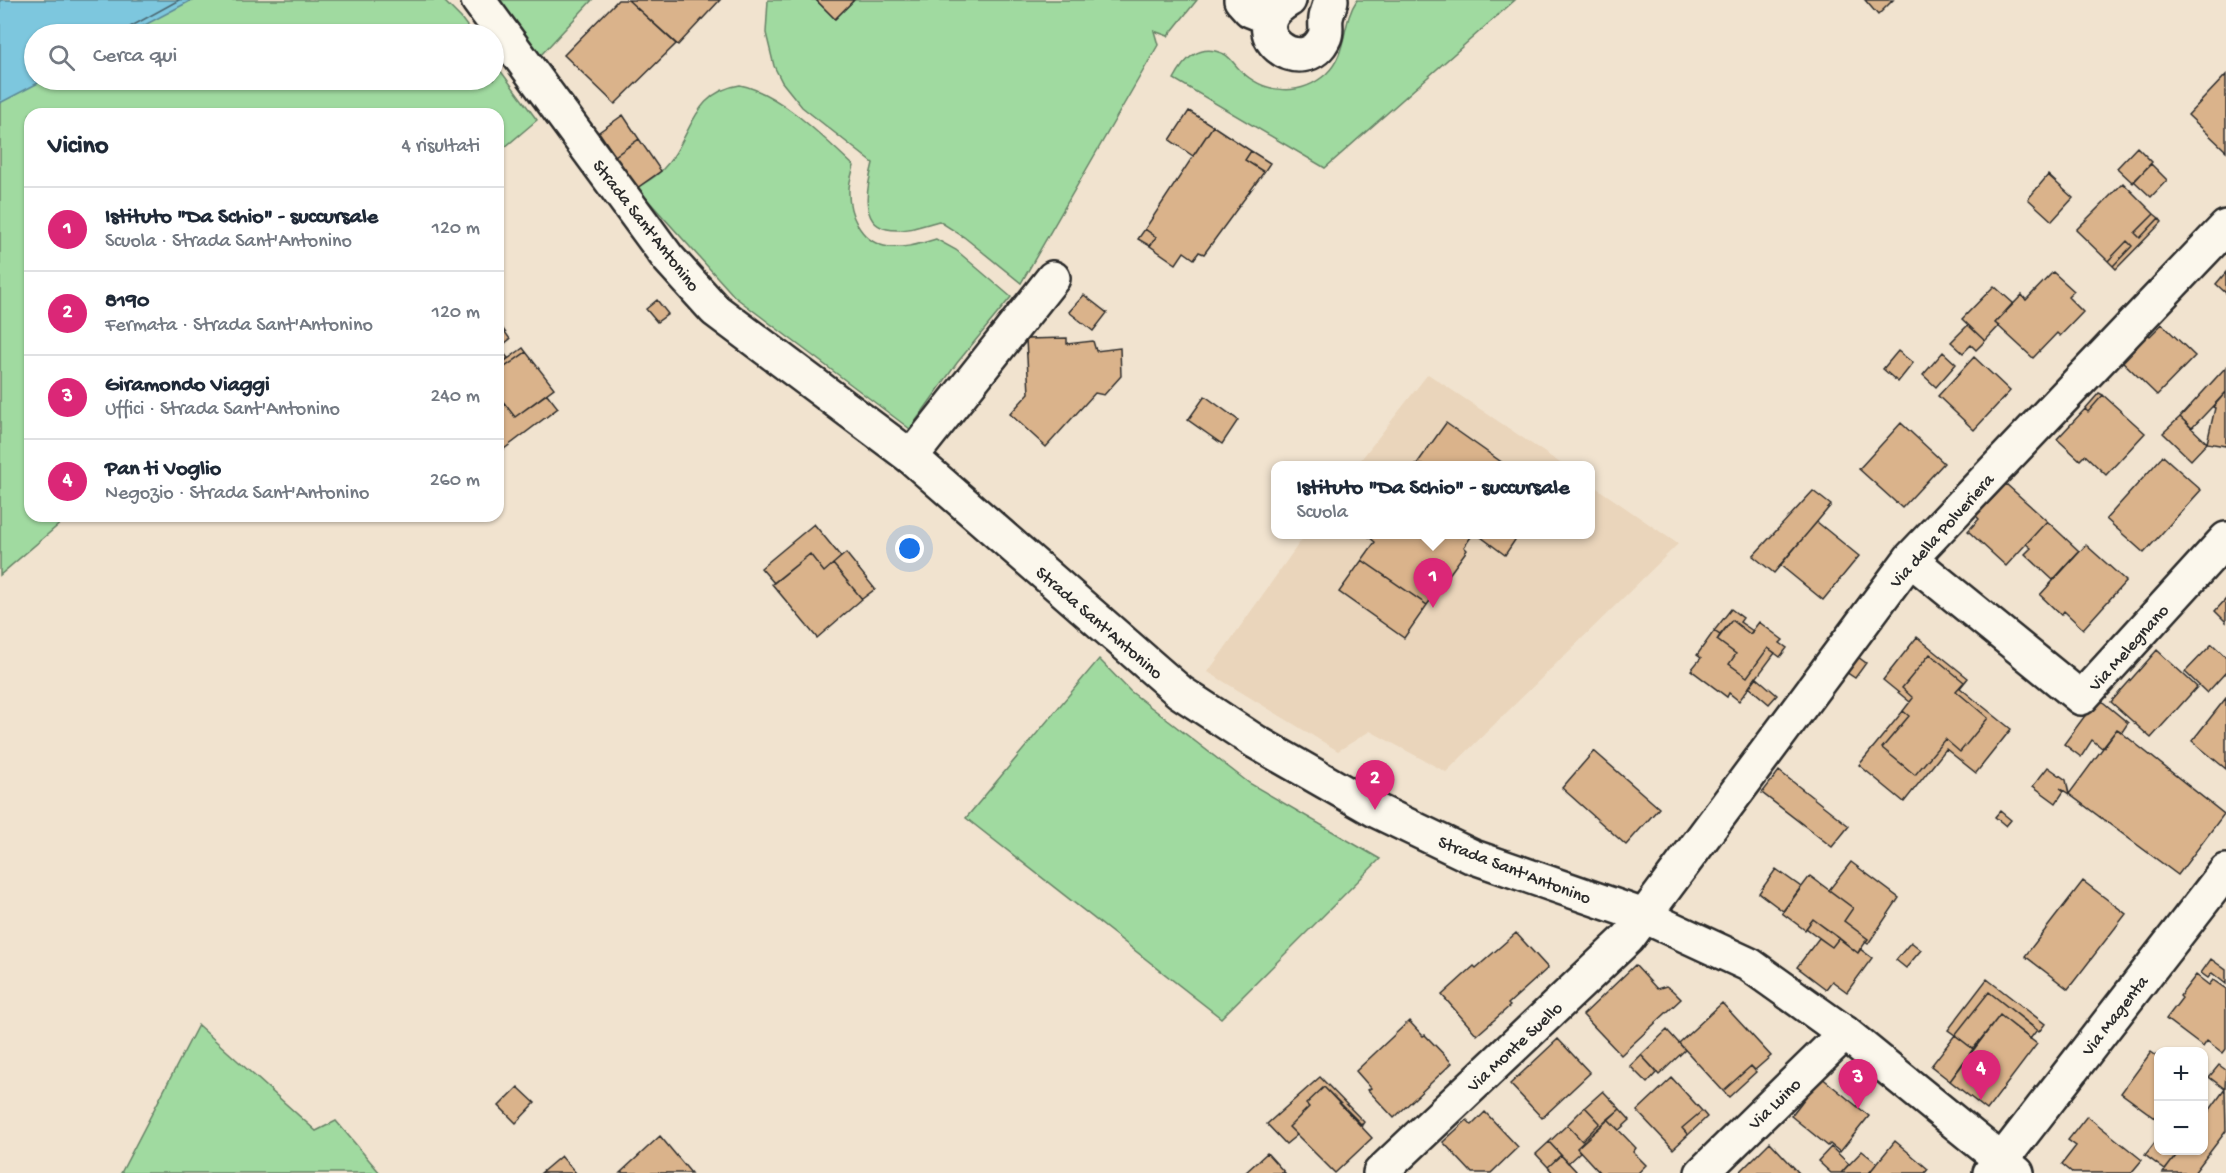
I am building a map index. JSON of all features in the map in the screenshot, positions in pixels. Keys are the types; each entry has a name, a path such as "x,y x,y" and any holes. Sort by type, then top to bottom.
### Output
{"street":[{"name":"Strada Sant'Antonino","path":"478,0 496,24"},
{"path":"1241,0 1250,10 1279,9 1269,33 1276,46 1289,55 1305,55 1318,47 1326,34 1326,19 1331,0"},
{"name":"Strada Sant'Antonino","path":"504,35 668,258 715,310 911,457 1180,692 1256,742 1375,810 1471,856 1644,916 1750,965 1845,1033 2003,1169"},
{"name":"Via della Polveriera","path":"1644,916 1910,559 2226,227"},
{"path":"911,457 1053,278"},
{"name":"Via Melegnano","path":"1910,559 2081,698 2226,539"},
{"name":"Via Magenta","path":"2003,1169 2226,871"},
{"name":"Via Monte Suello","path":"1380,1173 1628,938 1644,916"},
{"name":"Via Luino","path":"1702,1173 1845,1033"}],"shaded area":[{"path":"1428,374 1557,461 1360,461"},
{"path":"1595,487 1678,544 1446,772 1370,731 1338,751 1208,672 1302,539 1595,539"}],"green space":[{"path":"0,0 443,0 466,24 24,24 24,90 504,90 504,75 537,120 504,148 504,108 24,108 24,522 62,522 0,575"},
{"path":"498,0 592,0 539,57"},
{"path":"768,0 816,0 835,19 854,0 1197,0 1168,36 1154,31 1158,45 1021,283 964,237 939,221 913,228 893,230 878,225 872,219 867,201 873,163 802,107 782,82 774,66 766,33"},
{"path":"1357,0 1515,0 1325,168 1174,79 1193,55 1207,50 1226,55 1240,70 1260,84 1282,90 1305,86 1326,74 1333,66 1341,48 1348,18"},
{"path":"740,85 771,97 786,107 854,166 849,199 853,216 868,238 884,246 897,247 936,239 956,250 1011,297 957,363 910,429 735,297 637,188 658,174 671,160 693,120 710,97"},
{"path":"1099,659 1130,691 1249,783 1380,859 1221,1018 966,818"},
{"path":"198,1025 316,1131 336,1121 380,1173 121,1173"}],"water":[{"path":"0,0 192,0 147,24 24,24 25,90 0,103"}],"building":[{"path":"618,0 628,0 676,44 615,104 564,55"},
{"path":"628,0 720,0 678,45"},
{"path":"816,0 854,0 835,19"},
{"path":"1865,0 1893,0 1878,15"},
{"path":"2226,75 2226,151 2188,115"},
{"path":"1189,111 1213,126 1193,156 1170,140"},
{"path":"623,115 639,139 615,156 599,132"},
{"path":"1213,126 1251,151 1245,160 1264,172 1204,254 1199,252 1194,259 1184,252 1176,264 1150,246 1156,237 1145,229"},
{"path":"639,139 661,171 637,188 615,156"},
{"path":"2137,147 2152,162 2133,183 2117,168"},
{"path":"1251,151 1270,163 1264,172 1245,160"},
{"path":"2151,164 2167,180 2151,197 2134,181"},
{"path":"2048,175 2073,198 2052,221 2028,199"},
{"path":"2123,183 2154,214 2135,233 2140,238 2159,218 2162,222 2116,269 2113,266 2132,246 2127,241 2108,261 2076,230"},
{"path":"2154,214 2159,218 2140,238 2135,233"},
{"path":"1145,229 1156,237 1150,246 1138,239"},
{"path":"2127,241 2132,246 2113,266 2108,261"},
{"path":"2053,272 2074,291 2068,297 2083,312 2060,336 2057,333 2033,358 1995,323 2022,295 2026,300"},
{"path":"2226,272 2226,293 2216,284"},
{"path":"1994,286 2013,303 1995,323 1999,326 1985,341 1962,319"},
{"path":"1084,295 1107,313 1093,331 1069,312"},
{"path":"657,300 668,314 657,322 646,309"},
{"path":"2162,324 2195,356 2157,395 2122,361 2148,334 2150,336"},
{"path":"1968,325 1985,341 1976,350 1971,345 1963,353 1951,342"},
{"path":"504,330 510,339 504,344"},
{"path":"1067,338 1067,344 1093,341 1096,351 1120,348 1121,376 1104,395 1095,393 1046,447 1010,414 1029,393 1026,339"},
{"path":"523,348 526,352 504,368 504,362"},
{"path":"1898,351 1913,363 1898,382 1883,369"},
{"path":"526,352 554,388 515,417 504,403 504,368"},
{"path":"1943,352 1956,364 1936,387 1923,375"},
{"path":"1974,357 2010,391 1974,430 1938,396"},
{"path":"2226,367 2226,392 2192,428 2180,417"},
{"path":"2226,392 2226,446 2207,443 2215,408 2213,407"},
{"path":"2099,393 2103,395 2088,412 2085,409"},
{"path":"547,394 558,408 504,449 504,403 515,417"},
{"path":"2103,395 2145,433 2106,475 2085,455 2080,460 2057,439 2085,409 2088,412"},
{"path":"1205,396 1238,420 1222,444 1188,420"},
{"path":"2180,417 2207,443 2191,460 2163,433"},
{"path":"1446,423 1500,461 1419,461"},
{"path":"1901,423 1944,463 1902,508 1859,469"},
{"path":"2163,456 2201,490 2144,553 2106,519"},
{"path":"2006,484 2047,521 2006,566 1968,531 1979,519 1976,516"},
{"path":"1813,491 1831,505 1774,573 1753,556"},
{"path":"2047,521 2079,551 2053,580 2025,554 2031,548 2026,544"},
{"path":"1817,522 1859,556 1823,600 1780,565"},
{"path":"814,524 841,557 824,572 810,554 774,583 761,568"},
{"path":"1372,539 1470,539 1464,547 1467,550 1427,605 1362,560 1375,542"},
{"path":"1484,539 1516,539 1505,555"},
{"path":"2086,545 2126,581 2083,629 2064,611 2061,615 2040,595"},
{"path":"846,553 875,589 862,599 833,564"},
{"path":"810,554 824,572 833,564 862,599 817,638 772,584"},
{"path":"1362,560 1427,605 1404,638 1339,592"},
{"path":"2226,599 2226,622 2215,611"},
{"path":"1731,609 1743,618 1740,622 1753,631 1750,634 1732,620 1720,635 1714,631"},
{"path":"1732,620 1750,634 1759,622 1783,640 1780,643 1787,648 1780,657 1768,648 1747,677 1729,664 1736,654 1717,640"},
{"path":"1714,631 1720,635 1717,640 1736,654 1729,664 1747,677 1768,648 1775,653 1739,701 1729,693 1727,697 1691,670 1701,658 1697,655"},
{"path":"1917,637 1968,678 1960,688 2011,729 1976,773 1946,749 1904,802 1859,765 1903,711 1909,716 1882,748 1915,775 1945,739 1960,752 1988,718 1956,691 1964,682 1930,654 1902,688 1913,698 1910,702 1883,680"},
{"path":"2212,644 2226,657 2226,672 2207,693 2185,672"},
{"path":"2157,650 2197,687 2151,738 2111,702"},
{"path":"1854,654 1866,663 1855,678 1843,670"},
{"path":"1930,654 1964,682 1956,691 1988,718 1960,752 1945,739 1915,775 1882,748 1909,716 1903,711 1913,698 1902,688"},
{"path":"1756,677 1777,695 1769,704 1749,687"},
{"path":"2098,698 2128,723 2122,732 2117,729 2102,748 2092,740 2081,757 2064,744"},
{"path":"2226,698 2226,769 2192,741"},
{"path":"2117,729 2224,814 2178,875 2069,794"},
{"path":"1594,751 1659,808 1626,845 1562,788"},
{"path":"2048,767 2066,780 2069,794 2060,788 2064,791 2056,803 2033,786"},
{"path":"1779,771 1849,826 1832,847 1762,793"},
{"path":"2000,811 2011,820 2006,826 1995,817"},
{"path":"1851,862 1899,898 1868,944 1865,942 1868,939 1844,921 1853,908 1829,890"},
{"path":"1776,869 1801,887 1783,911 1759,893"},
{"path":"1810,876 1853,908 1844,921 1868,939 1858,953 1813,919 1805,930 1782,913"},
{"path":"2083,881 2126,914 2068,989 2025,956"},
{"path":"1813,919 1839,938 1832,947 1806,928"},
{"path":"1516,933 1548,968 1477,1035 1442,995"},
{"path":"1819,938 1832,947 1839,938 1858,953 1860,949 1872,958 1847,992 1832,981 1826,989 1797,967"},
{"path":"1911,942 1921,950 1906,968 1896,960"},
{"path":"2211,959 2226,970 2226,984 2212,973 2208,978 2201,973"},
{"path":"1635,965 1657,989 1666,986 1681,999 1621,1055 1583,1015"},
{"path":"2196,975 2209,985 2213,980 2226,989 2226,1049 2223,1053 2207,1041 2203,1047 2166,1019 2182,998 2180,996"},
{"path":"1987,979 2045,1024 2039,1032 1989,992 1955,1035 1948,1030"},
{"path":"1989,992 2037,1030 2030,1039 2000,1015 1973,1049 1955,1035"},
{"path":"1722,1003 1771,1056 1755,1070 1751,1066 1723,1091 1679,1043"},
{"path":"2000,1015 2037,1044 1987,1110 1950,1081"},
{"path":"1409,1021 1452,1063 1394,1118 1368,1090 1371,1088 1356,1071"},
{"path":"1667,1030 1685,1050 1659,1075 1641,1055"},
{"path":"1955,1035 1973,1049 1950,1081 1931,1066"},
{"path":"1558,1039 1590,1073 1542,1118 1510,1084"},
{"path":"2151,1052 2154,1054 2154,1117 2121,1093"},
{"path":"1641,1055 1657,1072 1647,1083 1630,1066"},
{"path":"2219,1065 2226,1070 2225,1089 2209,1077"},
{"path":"1751,1066 1756,1072 1729,1097 1723,1091"},
{"path":"1320,1077 1364,1122 1362,1125 1324,1087 1306,1104 1309,1107 1289,1127 1297,1135 1286,1144 1267,1124"},
{"path":"1821,1077 1869,1116 1840,1152 1830,1144 1828,1146 1791,1116"},
{"path":"1672,1078 1702,1111 1682,1128 1688,1135 1673,1149 1637,1111"},
{"path":"518,1087 535,1103 516,1123 499,1106"},
{"path":"1324,1087 1372,1138 1335,1173 1289,1127 1309,1107 1306,1104"},
{"path":"2225,1089 2226,1131 2208,1155 2208,1112"},
{"path":"1603,1091 1620,1109 1577,1148 1580,1152 1568,1163 1549,1142 1567,1125 1582,1141 1600,1123 1585,1107"},
{"path":"1585,1107 1600,1123 1582,1141 1567,1125"},
{"path":"1620,1109 1630,1120 1619,1130 1608,1119"},
{"path":"1702,1111 1707,1117 1688,1135 1682,1128"},
{"path":"1485,1112 1518,1147 1491,1173 1472,1173 1443,1142 1467,1120 1472,1125"},
{"path":"2087,1116 2142,1160 2131,1173 2073,1173 2062,1164 2076,1146 2068,1140"},
{"path":"1608,1119 1636,1148 1633,1152 1646,1165 1638,1173 1600,1173 1577,1148"},
{"path":"660,1136 691,1173 620,1173"},
{"path":"1895,1141 1928,1169 1925,1173 1869,1173"},
{"path":"1549,1142 1561,1155 1548,1167 1536,1154"},
{"path":"1770,1142 1799,1173 1739,1173"},
{"path":"2154,1144 2154,1155 2176,1156 2165,1170 2145,1155"},
{"path":"1831,1147 1849,1164 1841,1173 1831,1173 1818,1161"},
{"path":"1862,1151 1877,1163 1869,1173 1841,1173"},
{"path":"1267,1153 1285,1173 1245,1173"},
{"path":"1561,1155 1576,1171 1575,1173 1553,1173 1548,1167"},
{"path":"2176,1155 2208,1155 2194,1173 2163,1173"},
{"path":"561,1156 576,1173 541,1173"}],"place":[{"name":"Istituto \"Da Schio\" - succursale","path":"1433,608"},
{"name":"8190","path":"1375,810"},
{"name":"Pan ti Voglio","path":"1981,1100"},
{"name":"Giramondo Viaggi","path":"1858,1109"}]}
